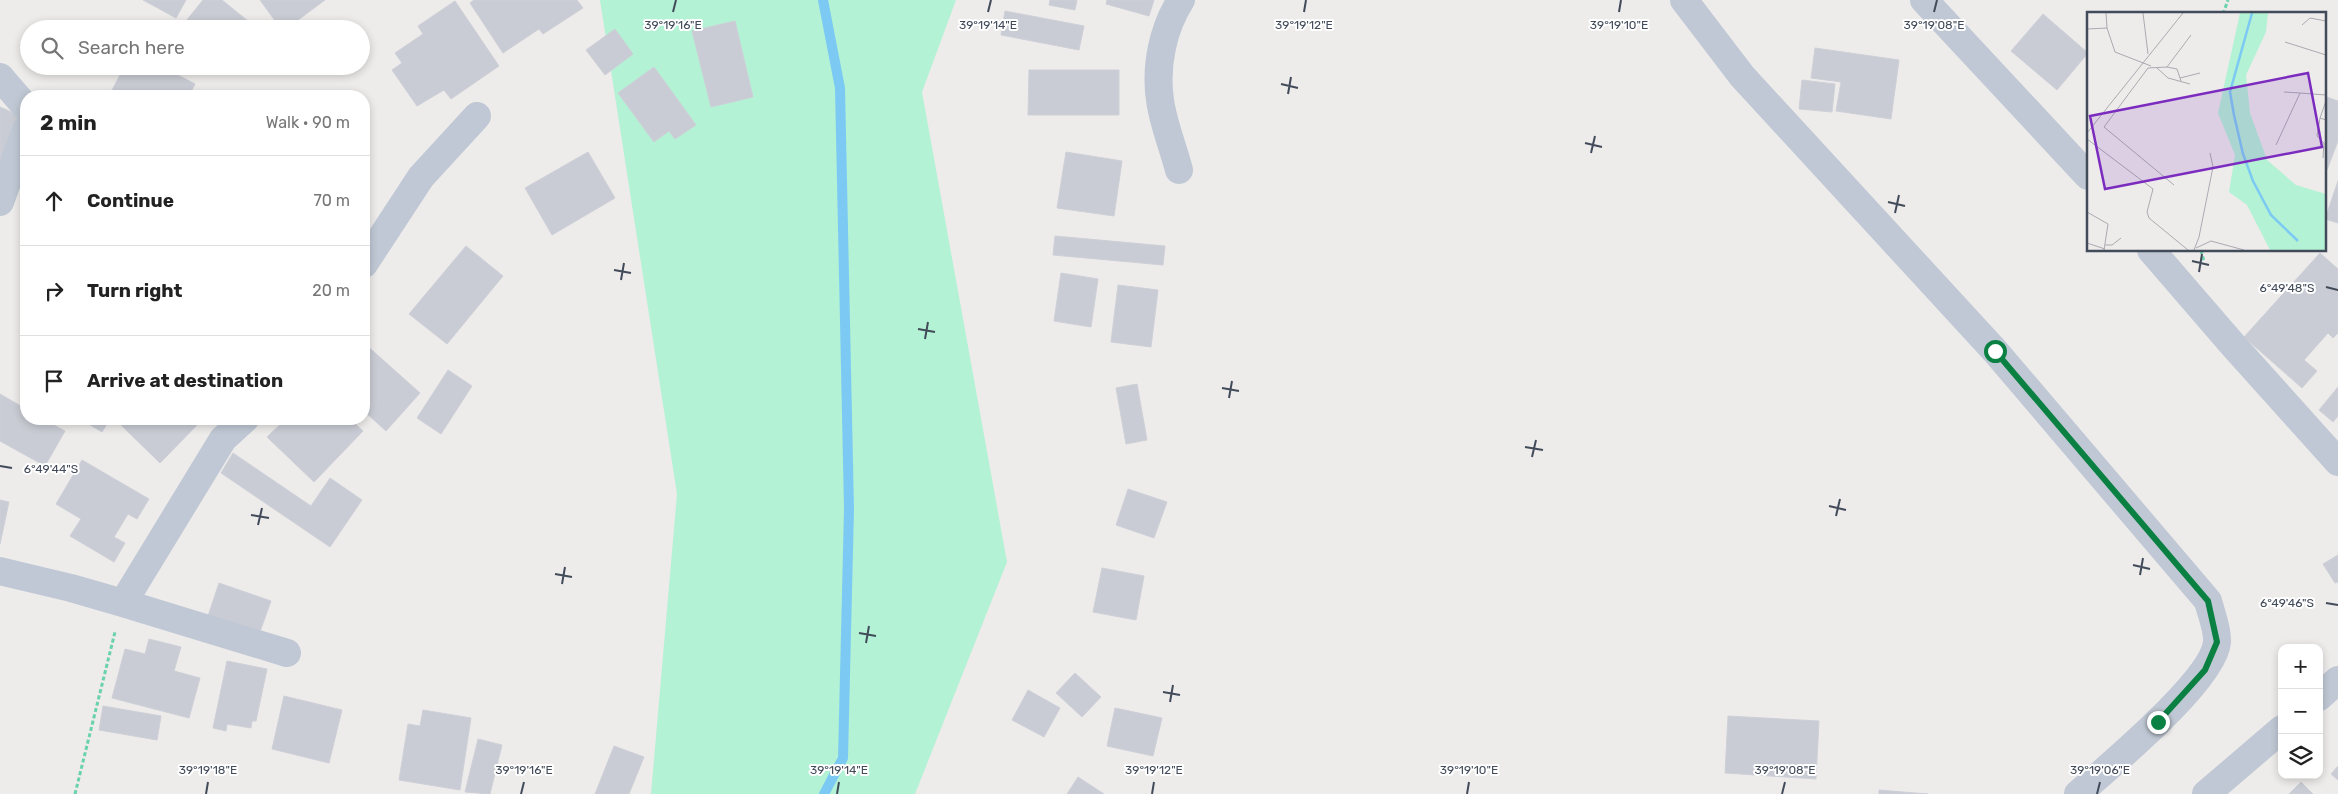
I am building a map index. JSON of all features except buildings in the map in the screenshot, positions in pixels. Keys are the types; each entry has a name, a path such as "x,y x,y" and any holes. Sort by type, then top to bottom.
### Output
{"street":[{"path":"1179,170 1160,99 1162,45 1171,16 1181,0"},
{"path":"1684,0 1742,76 1995,351 2208,601 2217,642 2205,670 2158,722 2078,794"},
{"path":"1924,0 2087,175"},
{"path":"0,77 20,100"},
{"path":"370,255 421,177 477,116"},
{"path":"0,202 20,147"},
{"path":"2152,251 2232,345 2338,462"},
{"path":"123,603 223,440 239,425"},
{"path":"0,571 71,588 287,653"},
{"path":"2323,693 2338,680"},
{"path":"2206,794 2278,732"}],"path":[{"path":"2224,12 2228,0"},
{"path":"75,794 123,603"}],"green space":[{"path":"600,0 956,0 922,92 1007,562 915,794 651,794 677,494"}],"waterway":[{"path":"823,0 840,88 849,509 843,758 824,794"}],"route":[{"path":"1995,351 2208,601 2217,642 2205,670 2158,722"}]}
